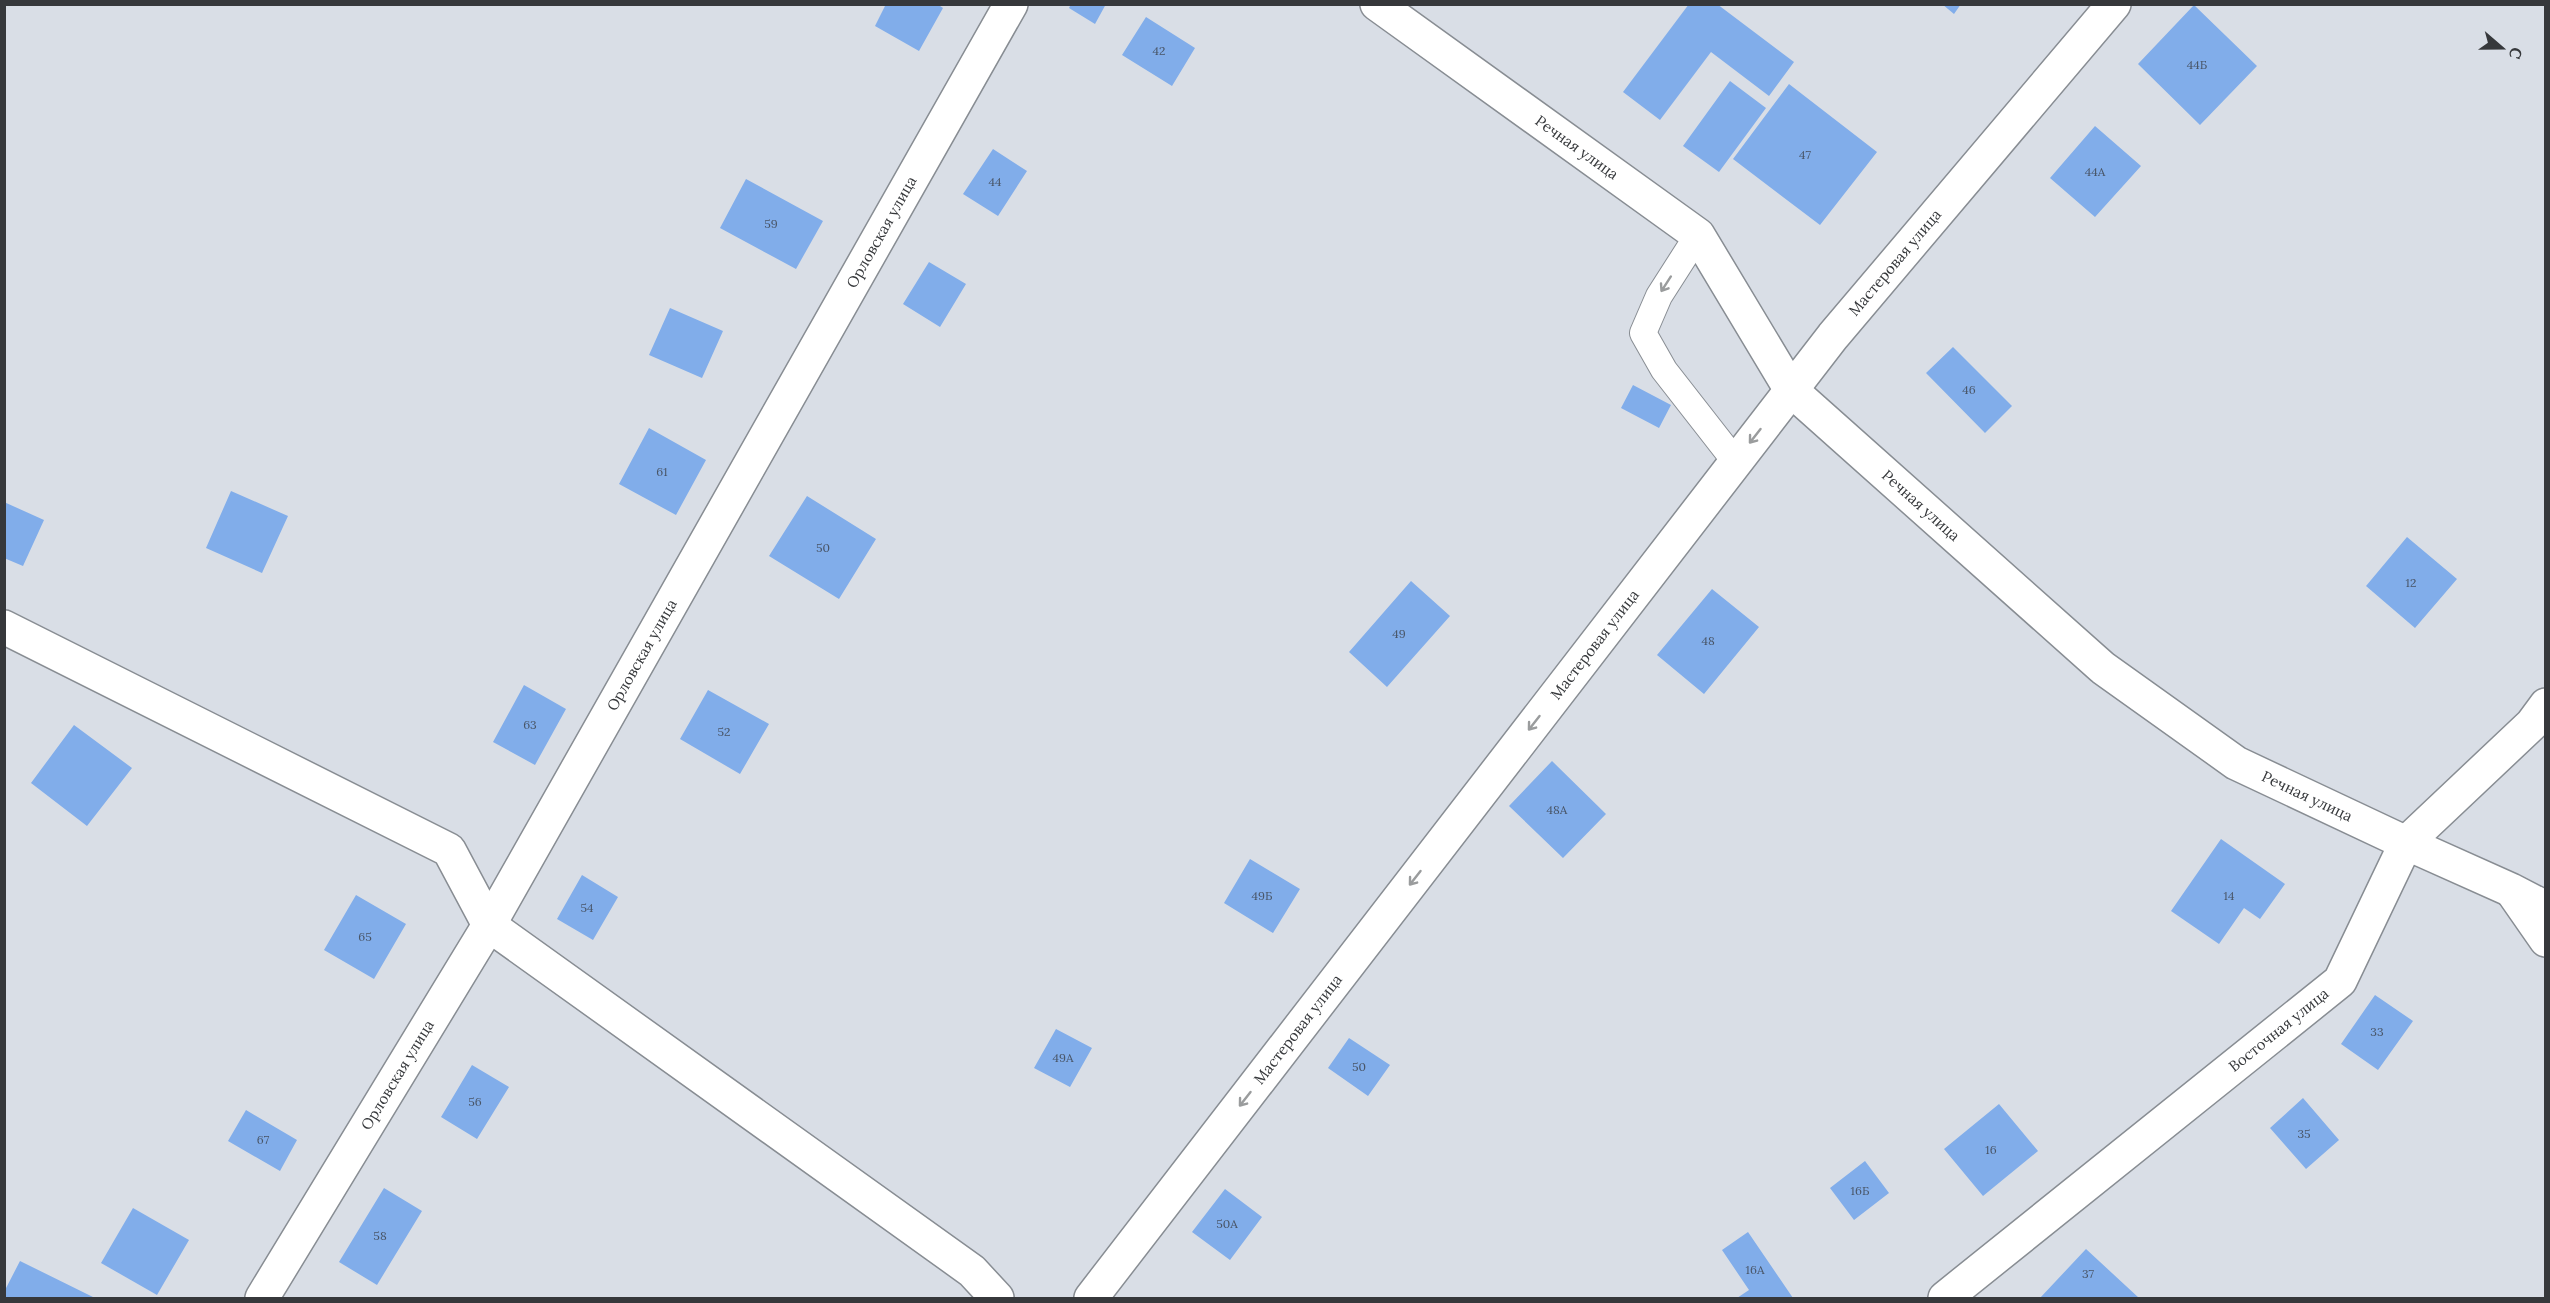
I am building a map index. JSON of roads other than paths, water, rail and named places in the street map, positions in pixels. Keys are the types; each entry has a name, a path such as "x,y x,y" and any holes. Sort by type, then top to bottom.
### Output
{"street":[{"name":"Орловская улица","path":"262,1299 489,925 1011,4"},
{"name":"Речная улица","path":"1377,4 1698,235 1791,390 2103,668 2236,763 2546,908"},
{"name":"Мастеровая улица","path":"1096,1298 1735,461 1841,327 2114,4"},
{"path":"4,627 449,850 489,925 972,1271 997,1299"},
{"name":"Восточная улица","path":"1945,1299 2340,981 2406,843 2532,724 2546,705"},
{"path":"2511,890 2546,940"}],"lane":[{"path":"1698,235 1659,296 1643,333 1664,370 1735,461"}]}
